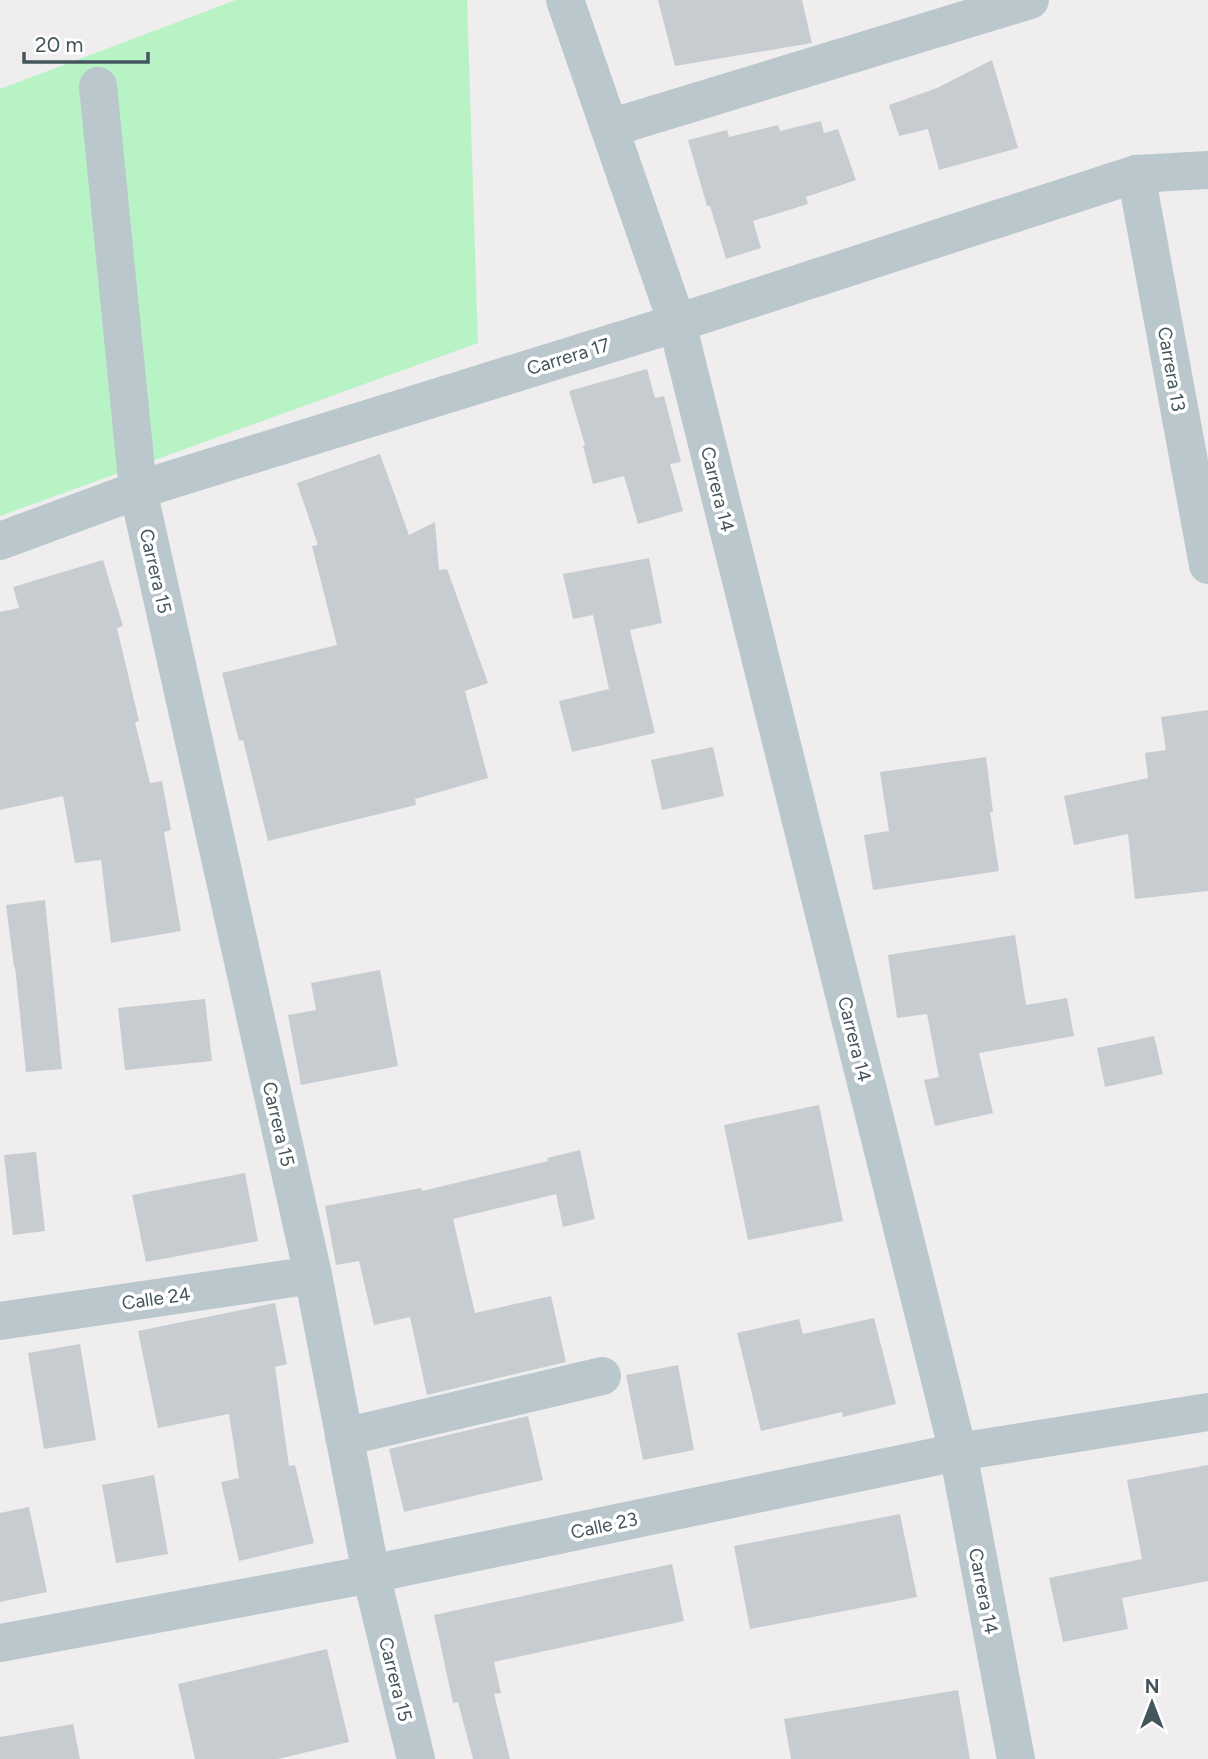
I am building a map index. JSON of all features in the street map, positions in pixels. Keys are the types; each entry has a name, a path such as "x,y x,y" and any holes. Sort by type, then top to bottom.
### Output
{"street":[{"name":"Carrera 14","path":"565,0 677,323 958,1452 1016,1759"},
{"path":"610,128 1030,0"},
{"name":"Carrera 15","path":"98,86 138,490 313,1275 371,1574 416,1759"},
{"path":"1136,174 1208,170"},
{"name":"Carrera 17","path":"0,541 138,490 677,323 1136,174"},
{"name":"Carrera 13","path":"1136,174 1208,565"},
{"name":"Calle 24","path":"0,1321 313,1275"},
{"path":"344,1437 602,1376"},
{"name":"Calle 23","path":"0,1643 371,1574 958,1452 1208,1412"}],"green space":[{"path":"236,0 467,0 478,343 0,516 0,89"}],"building":[{"path":"658,0 802,0 812,43 675,66"},
{"path":"992,60 1018,148 939,170 928,129 899,136 889,105 937,88"},
{"path":"821,121 824,133 838,129 856,180 806,197 808,204 753,221 761,248 726,259 688,140 727,130 729,137 778,125 780,131"},
{"path":"647,369 655,398 664,396 681,462 670,464 683,511 638,524 624,476 593,484 569,391"},
{"path":"380,454 409,535 435,522 439,570 447,569 488,683 465,691 488,778 415,799 416,805 268,841 243,740 239,741 222,673 337,645 312,546 318,545 297,483"},
{"path":"649,558 662,623 630,630 655,733 572,752 559,701 609,689 593,615 573,619 563,574"},
{"path":"103,560 123,626 117,628 139,721 135,722 150,783 162,781 171,830 164,832 181,931 111,943 101,860 75,863 63,796 0,810 0,612 19,608 13,587"},
{"path":"1208,710 1208,891 1135,899 1128,834 1074,845 1064,796 1148,778 1145,753 1166,750 1161,717"},
{"path":"713,747 724,796 662,810 651,760"},
{"path":"986,757 993,812 990,812 999,871 873,890 864,835 889,831 880,772"},
{"path":"45,900 62,1069 26,1072 6,905"},
{"path":"1015,935 1026,1005 1067,998 1074,1036 979,1053 993,1113 935,1126 924,1080 939,1077 927,1014 897,1018 888,955"},
{"path":"380,970 398,1066 301,1085 288,1015 316,1010 311,983"},
{"path":"205,999 212,1061 125,1070 118,1008"},
{"path":"1154,1036 1163,1074 1105,1087 1097,1048"},
{"path":"819,1105 843,1221 748,1240 724,1125"},
{"path":"580,1150 595,1219 563,1227 556,1194 453,1219 475,1313 551,1296 566,1362 427,1395 410,1317 374,1325 359,1261 336,1265 325,1206 421,1188 422,1191 548,1161 547,1158"},
{"path":"36,1152 45,1231 13,1235 4,1155"},
{"path":"245,1173 258,1241 146,1262 132,1195"},
{"path":"275,1303 287,1364 275,1367 289,1466 295,1465 314,1543 239,1561 221,1482 239,1478 229,1414 158,1428 138,1331"},
{"path":"874,1318 896,1404 843,1417 842,1412 761,1431 737,1333 799,1319 803,1334"},
{"path":"80,1344 96,1440 44,1449 28,1353"},
{"path":"678,1365 694,1450 643,1460 626,1375"},
{"path":"528,1416 543,1480 404,1512 389,1449"},
{"path":"1208,1465 1208,1581 1122,1598 1128,1629 1063,1642 1049,1578 1142,1559 1127,1480"},
{"path":"154,1475 168,1554 116,1563 102,1485"},
{"path":"29,1507 47,1592 0,1602 0,1513"},
{"path":"900,1514 917,1597 750,1629 734,1546"},
{"path":"672,1564 684,1621 494,1662 501,1693 494,1694 510,1759 473,1759 458,1702 453,1703 434,1615"},
{"path":"327,1649 349,1742 278,1759 195,1759 178,1684"},
{"path":"958,1690 970,1759 791,1759 784,1719"},
{"path":"73,1724 80,1759 0,1759 0,1737"}]}
